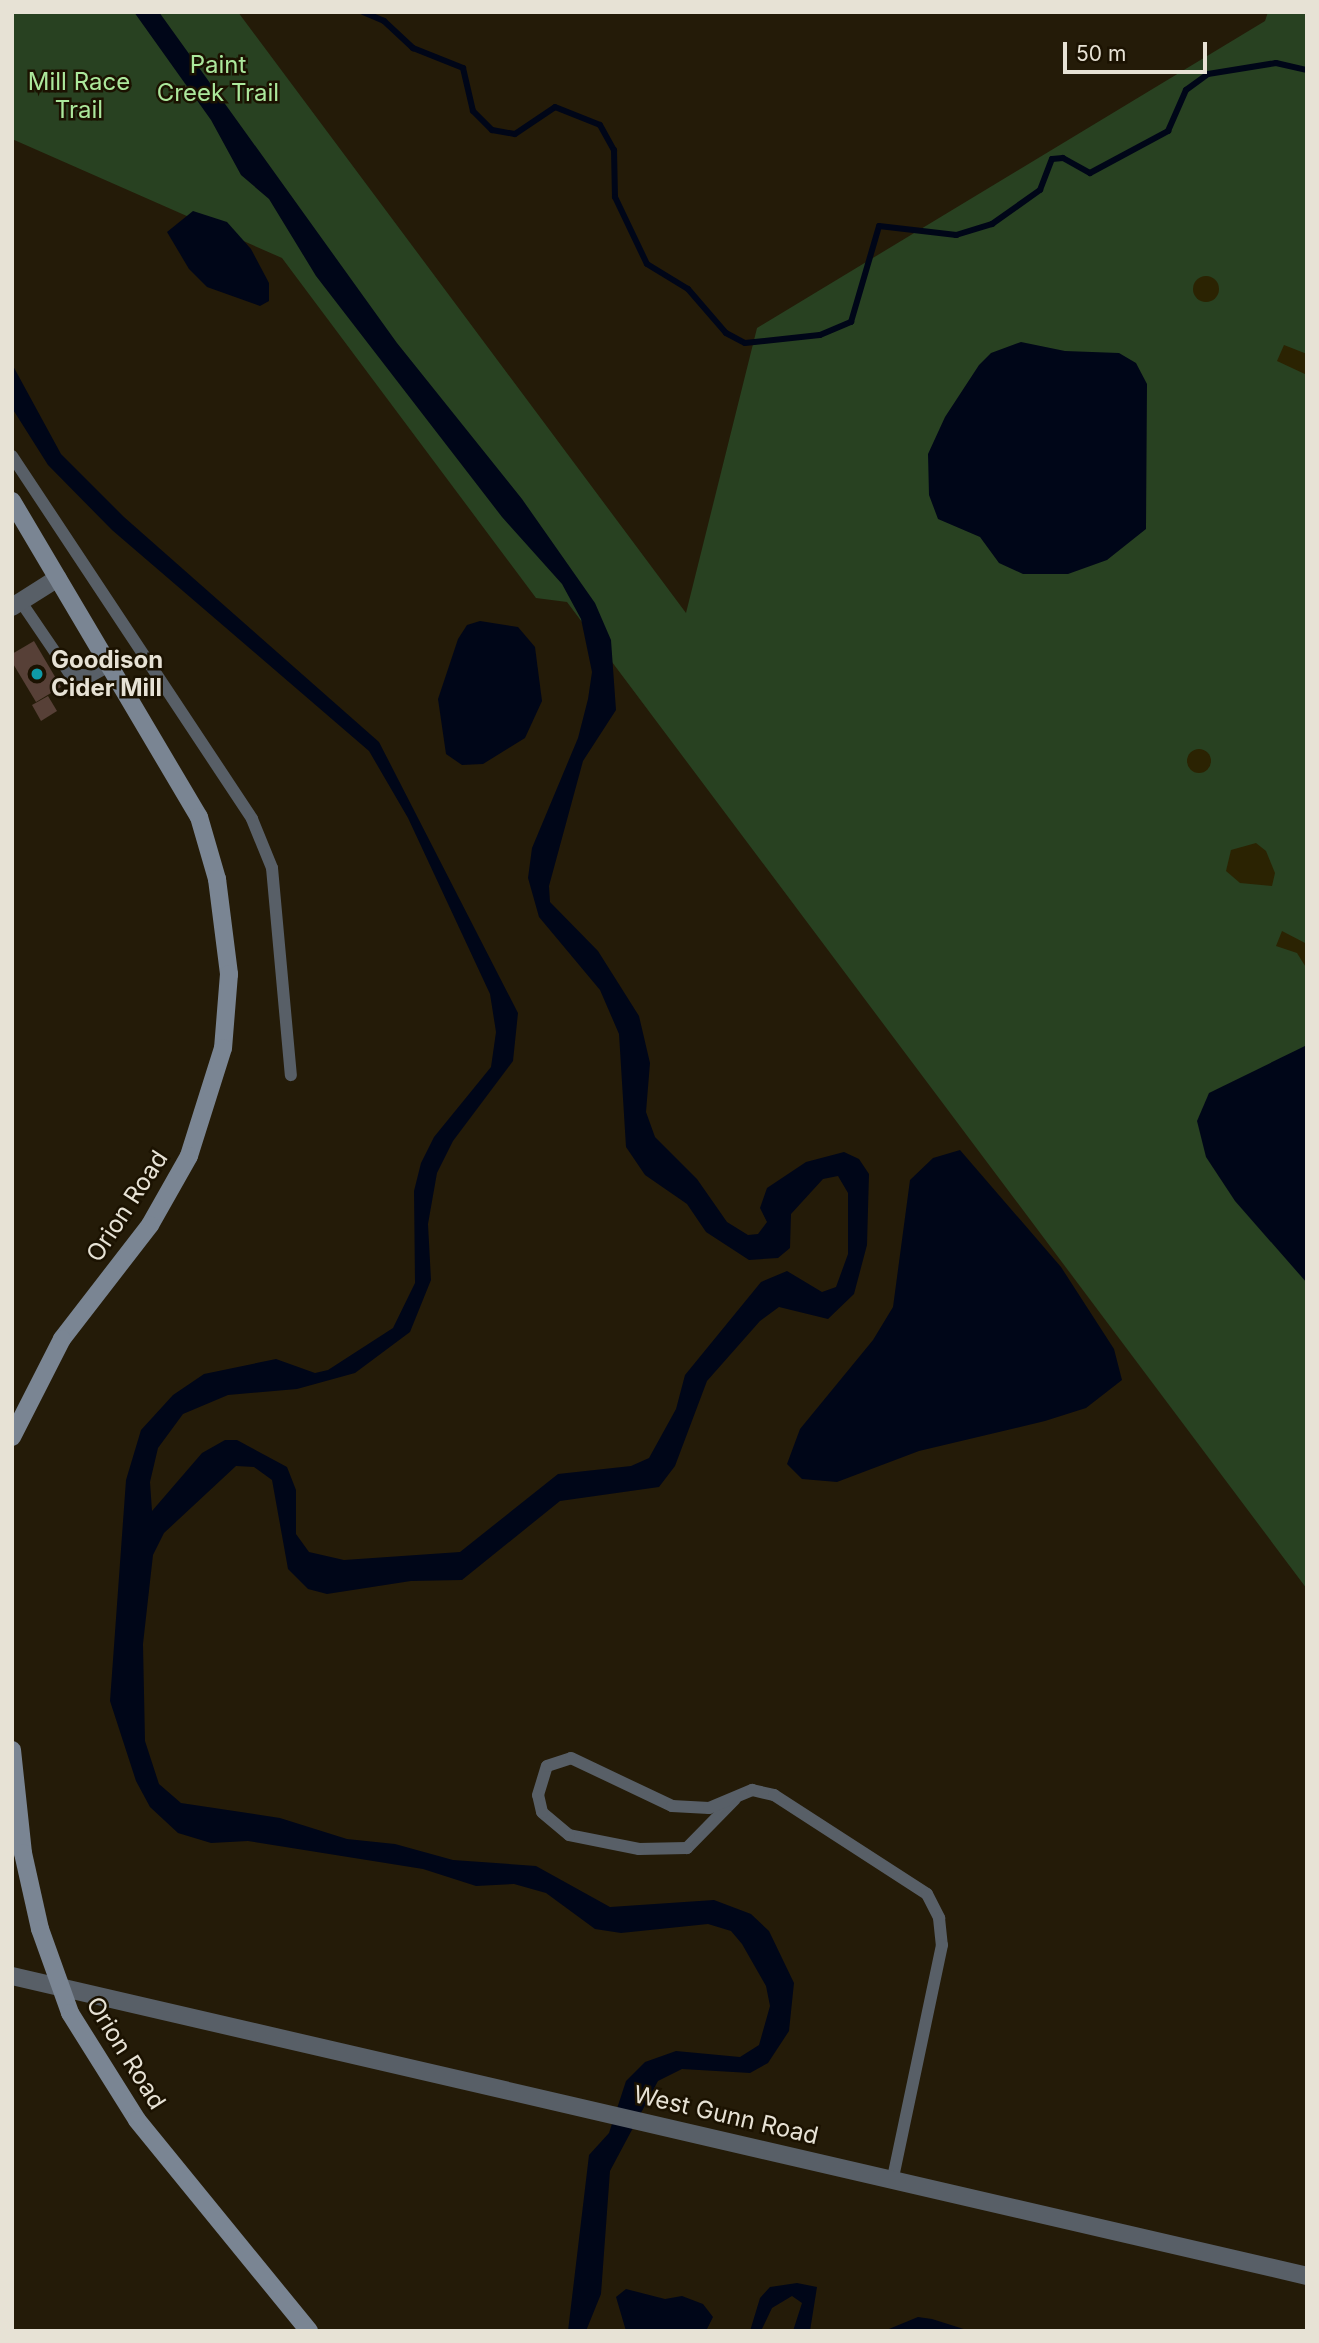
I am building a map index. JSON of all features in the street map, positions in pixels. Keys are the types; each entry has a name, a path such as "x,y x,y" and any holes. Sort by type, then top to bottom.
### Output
{"street":[{"name":"Orion Road","path":"12,501 113,664 199,817 220,892 229,974 223,1048 205,1116 171,1191 62,1339 12,1437"},
{"path":"17,605 58,578"},
{"name":"Orion Road","path":"12,1750 23,1853 59,1989 137,2120 309,2331"},
{"path":"12,1976 59,1989"},
{"name":"West Gunn Road","path":"59,1989 893,2178 1307,2276"}],"lane":[{"path":"12,456 188,730 253,819 272,868 291,1075"},
{"path":"17,605 70,674 91,676 113,664"},
{"path":"735,1799 687,1848 639,1849 569,1835 542,1812 538,1795 547,1766 571,1758 657,1803 709,1808 752,1790 774,1795 927,1894 939,1918 942,1945 893,2178"}],"green space":[{"path":"12,12 238,12 686,613 757,328 1265,21 1268,12 1307,12 1307,1589 567,602 536,598 282,258 12,139"}],"sand":[{"path":"1206,276 1215,280 1219,289 1215,298 1206,302 1197,298 1193,289 1197,280"},
{"path":"1284,345 1307,354 1307,375 1277,361"},
{"path":"1199,749 1208,752 1211,761 1208,770 1199,773 1190,770 1187,761 1190,752"},
{"path":"1256,843 1266,851 1275,873 1272,886 1240,883 1226,871 1231,850"},
{"path":"1282,931 1307,944 1307,969 1297,953 1276,946"}],"water":[{"path":"134,12 159,12 397,343 522,499 595,603 611,640 616,710 583,761 549,886 550,902 598,951 639,1016 650,1063 646,1112 655,1137 697,1179 727,1222 748,1235 758,1234 767,1222 760,1208 767,1188 806,1162 844,1152 859,1159 869,1174 867,1245 854,1294 828,1319 779,1307 760,1321 707,1381 675,1466 659,1487 560,1501 462,1580 411,1581 327,1594 308,1589 288,1569 272,1480 254,1467 236,1466 164,1533 153,1555 143,1644 145,1741 159,1784 181,1803 280,1818 347,1839 395,1844 453,1860 536,1866 610,1907 714,1900 751,1914 769,1931 794,1983 789,2031 768,2063 750,2073 682,2069 658,2081 610,2171 601,2294 586,2331 568,2331 589,2155 609,2133 626,2081 645,2062 676,2051 740,2057 759,2045 770,2006 766,1986 742,1944 731,1931 708,1924 621,1933 595,1929 546,1893 514,1884 476,1886 423,1869 248,1841 211,1843 178,1833 150,1807 136,1781 110,1701 126,1480 141,1430 173,1395 204,1374 276,1359 315,1373 328,1370 393,1328 415,1283 414,1191 421,1163 434,1137 491,1067 496,1032 490,994 408,818 369,751 112,530 48,465 12,408 12,364 61,454 124,517 379,742 518,1013 513,1061 453,1141 437,1173 428,1224 431,1280 410,1332 355,1373 297,1389 228,1395 183,1414 158,1448 150,1482 152,1511 202,1453 225,1440 237,1440 287,1467 296,1490 296,1534 309,1552 344,1560 460,1552 558,1474 631,1466 649,1458 676,1409 685,1375 761,1282 787,1271 822,1292 836,1287 848,1254 848,1193 838,1176 823,1179 791,1214 790,1248 778,1258 749,1260 706,1232 687,1204 645,1175 626,1147 619,1034 600,990 539,917 528,878 532,848 578,738 588,699 592,672 581,619 562,584 502,517 316,276 269,199 241,175 211,120"},
{"path":"193,211 227,222 251,249 269,283 269,301 260,306 207,287 189,269 167,232"},
{"path":"1021,342 1065,351 1119,353 1136,363 1147,384 1146,529 1107,560 1068,574 1023,574 999,563 980,537 938,519 929,495 928,454 945,417 979,365 991,353"},
{"path":"480,621 518,627 535,647 542,701 525,738 483,764 462,765 446,754 438,699 458,639 467,625"},
{"path":"1307,1045 1307,1283 1235,1201 1206,1157 1197,1121 1209,1093"},
{"path":"960,1150 1061,1267 1114,1349 1122,1380 1086,1408 1045,1421 919,1451 837,1482 802,1479 787,1464 800,1429 873,1340 893,1307 910,1180 933,1158"},
{"path":"797,2283 817,2287 810,2331 793,2331 802,2303 792,2296 772,2308 761,2331 750,2331 760,2298 770,2287"},
{"path":"626,2289 665,2299 682,2296 703,2304 713,2317 706,2331 626,2331 616,2297"},
{"path":"918,2317 932,2319 970,2331 884,2331"}],"building":[{"name":"Goodison Cider Mill","path":"34,641 61,687 36,702 12,662 12,654"},
{"path":"48,696 57,711 41,721 32,705"}],"waterway":[{"path":"363,12 384,21 413,48 463,68 473,111 492,130 515,134 555,107 600,125 614,150 615,197 647,264 688,289 726,333 745,343 820,335 851,322 879,226 956,235 992,224 1040,190 1052,159 1063,158 1090,173 1168,131 1186,90 1208,74 1276,63 1307,70"}],"place":[{"name":"Goodison Cider Mill","path":"37,674"}],"park label":[{"name":"Paint Creek Trail","path":"218,79"},
{"name":"Mill Race Trail","path":"79,96"}]}
